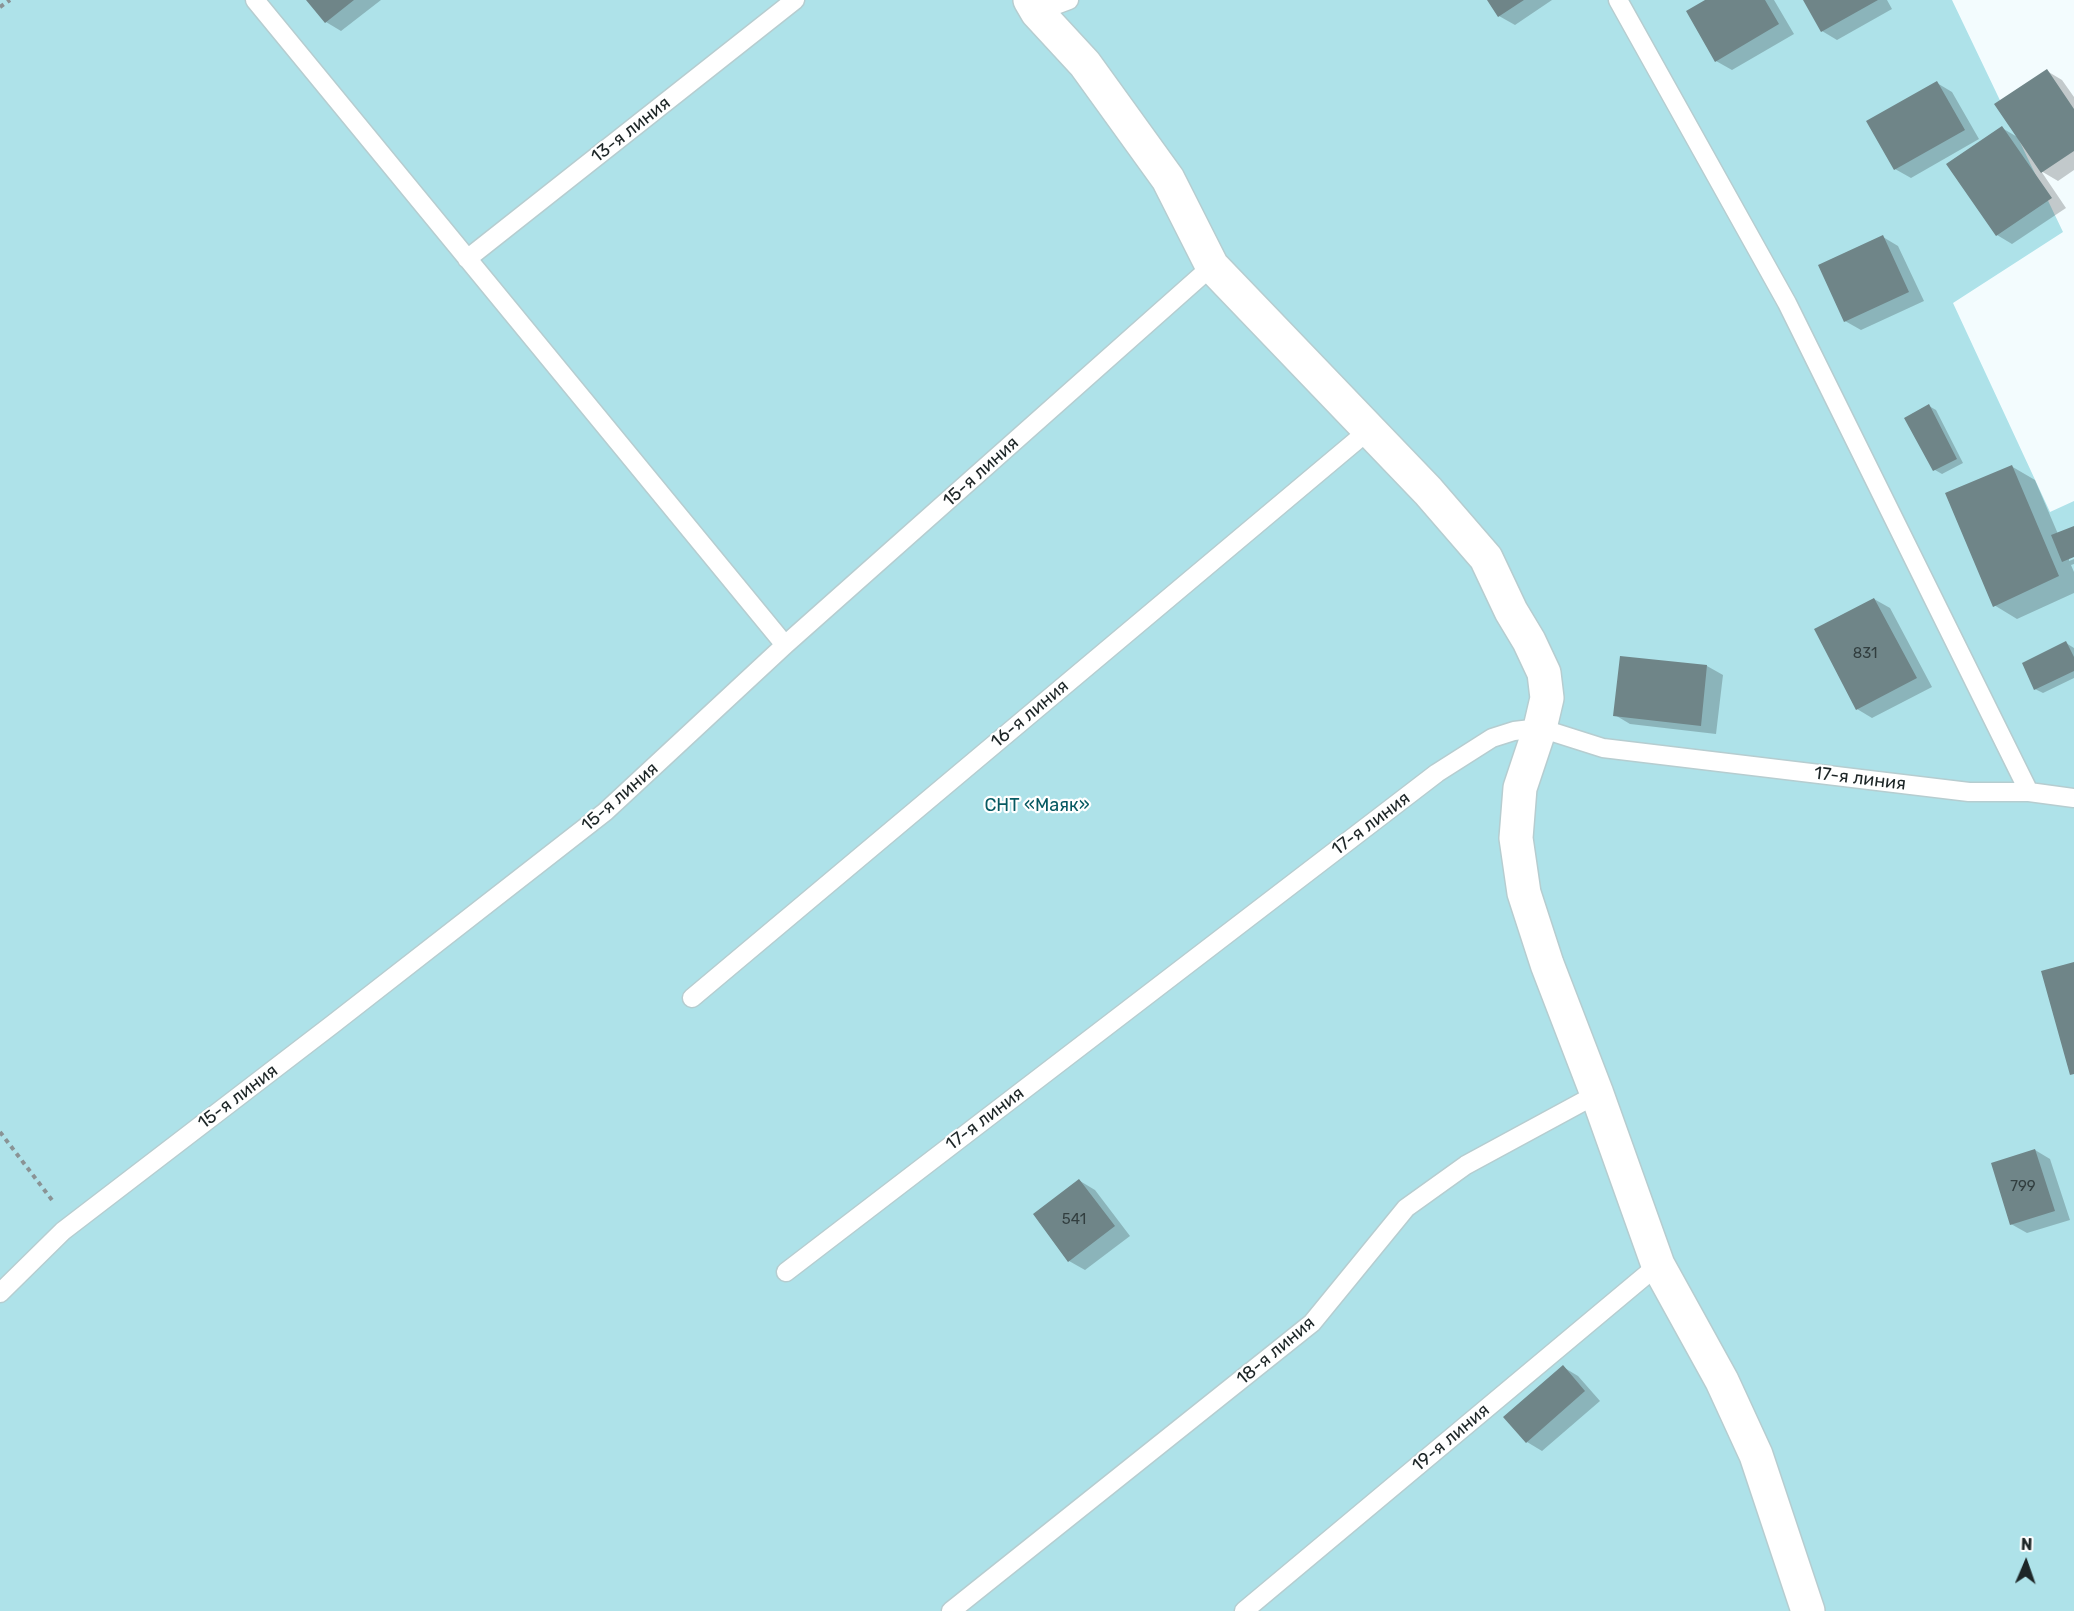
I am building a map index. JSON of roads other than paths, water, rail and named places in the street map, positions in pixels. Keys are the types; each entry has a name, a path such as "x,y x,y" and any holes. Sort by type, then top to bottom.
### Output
{"street":[{"path":"1034,6 1085,64 1168,179 1212,266 1428,492 1486,558 1511,611 1529,641 1544,673 1547,698 1540,728 1520,788 1516,838 1524,893 1547,964 1597,1094 1658,1265 1722,1381 1756,1455 1809,1611"}],"lane":[{"path":"255,0 786,645"},
{"name":"13-я линия","path":"466,259 795,0"},
{"path":"1034,6 1069,0"},
{"path":"1618,0 1787,303 2029,792"},
{"name":"15-я линия","path":"0,1293 71,1225 605,812 786,645 1212,266"},
{"name":"16-я линия","path":"692,998 1369,430"},
{"name":"17-я линия","path":"786,1272 1437,773 1492,738 1514,731 1540,728 1603,748 1969,792 2029,792 2074,798"},
{"name":"18-я линия","path":"951,1611 1312,1323 1406,1208 1466,1165 1597,1094"},
{"name":"19-я линия","path":"1244,1611 1658,1265"}],"park label":[{"name":"СНТ «Маяк»","path":"1037,806"}]}
